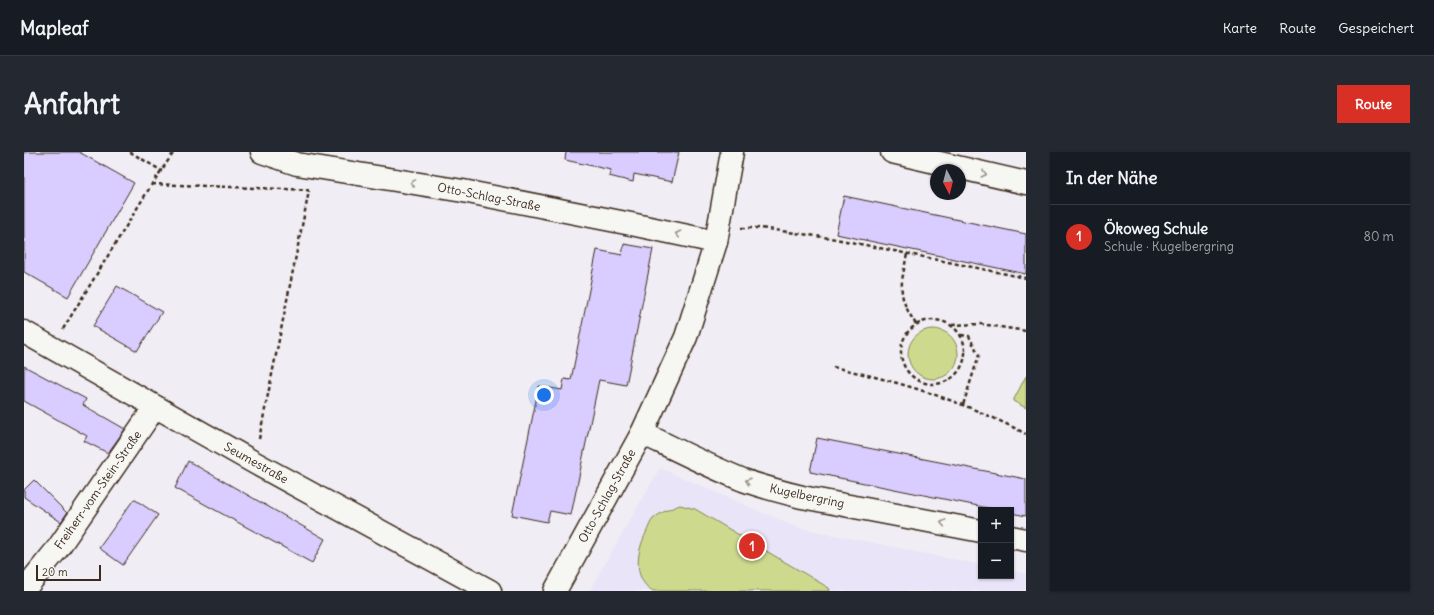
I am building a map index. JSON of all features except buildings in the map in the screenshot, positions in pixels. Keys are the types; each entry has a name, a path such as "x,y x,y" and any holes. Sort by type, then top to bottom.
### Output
{"street":[{"name":"Otto-Schlag-Straße","path":"262,152 297,164 718,235"},
{"name":"Otto-Schlag-Straße","path":"555,591 642,433 686,337 718,235 732,152"},
{"path":"892,152 1026,183"},
{"name":"Seumestraße","path":"24,332 255,463 490,591"},
{"name":"Freiherr-vom-Stein-Straße","path":"24,590 58,548 155,407"},
{"name":"Kugelbergring","path":"642,433 743,480 773,489 802,497 978,530"},
{"path":"1014,538 1026,540"}],"path":[{"path":"130,152 162,171"},
{"path":"52,348 152,184 174,152"},
{"path":"255,463 309,191 320,168"},
{"path":"152,184 309,191"},
{"path":"718,235 761,228 836,240 1026,278"},
{"path":"908,254 901,287 905,308 916,324"},
{"path":"952,325 961,334 965,345 965,356 959,371 947,381 936,384 925,384 915,379 907,372 902,363 900,352 905,336 916,324 924,320 934,319 952,325 981,324 1026,330"},
{"path":"961,334 969,336 979,355 963,405"},
{"path":"833,367 892,380 963,405 997,419 1026,434"}],"shaded area":[{"path":"660,468 796,527 978,564 978,579 1014,579 1014,572 1026,574 1026,591 589,591"}],"green space":[{"path":"933,329 942,331 953,340 958,354 956,363 947,374 933,379 924,377 913,368 908,354 910,345 919,334"},
{"path":"1026,376 1026,408 1013,401"},
{"path":"680,505 695,509 829,588 830,591 653,591 646,586 639,572 638,564 640,548 653,519"}],"place":[{"name":"Ökoweg Schule","path":"752,546"}]}
